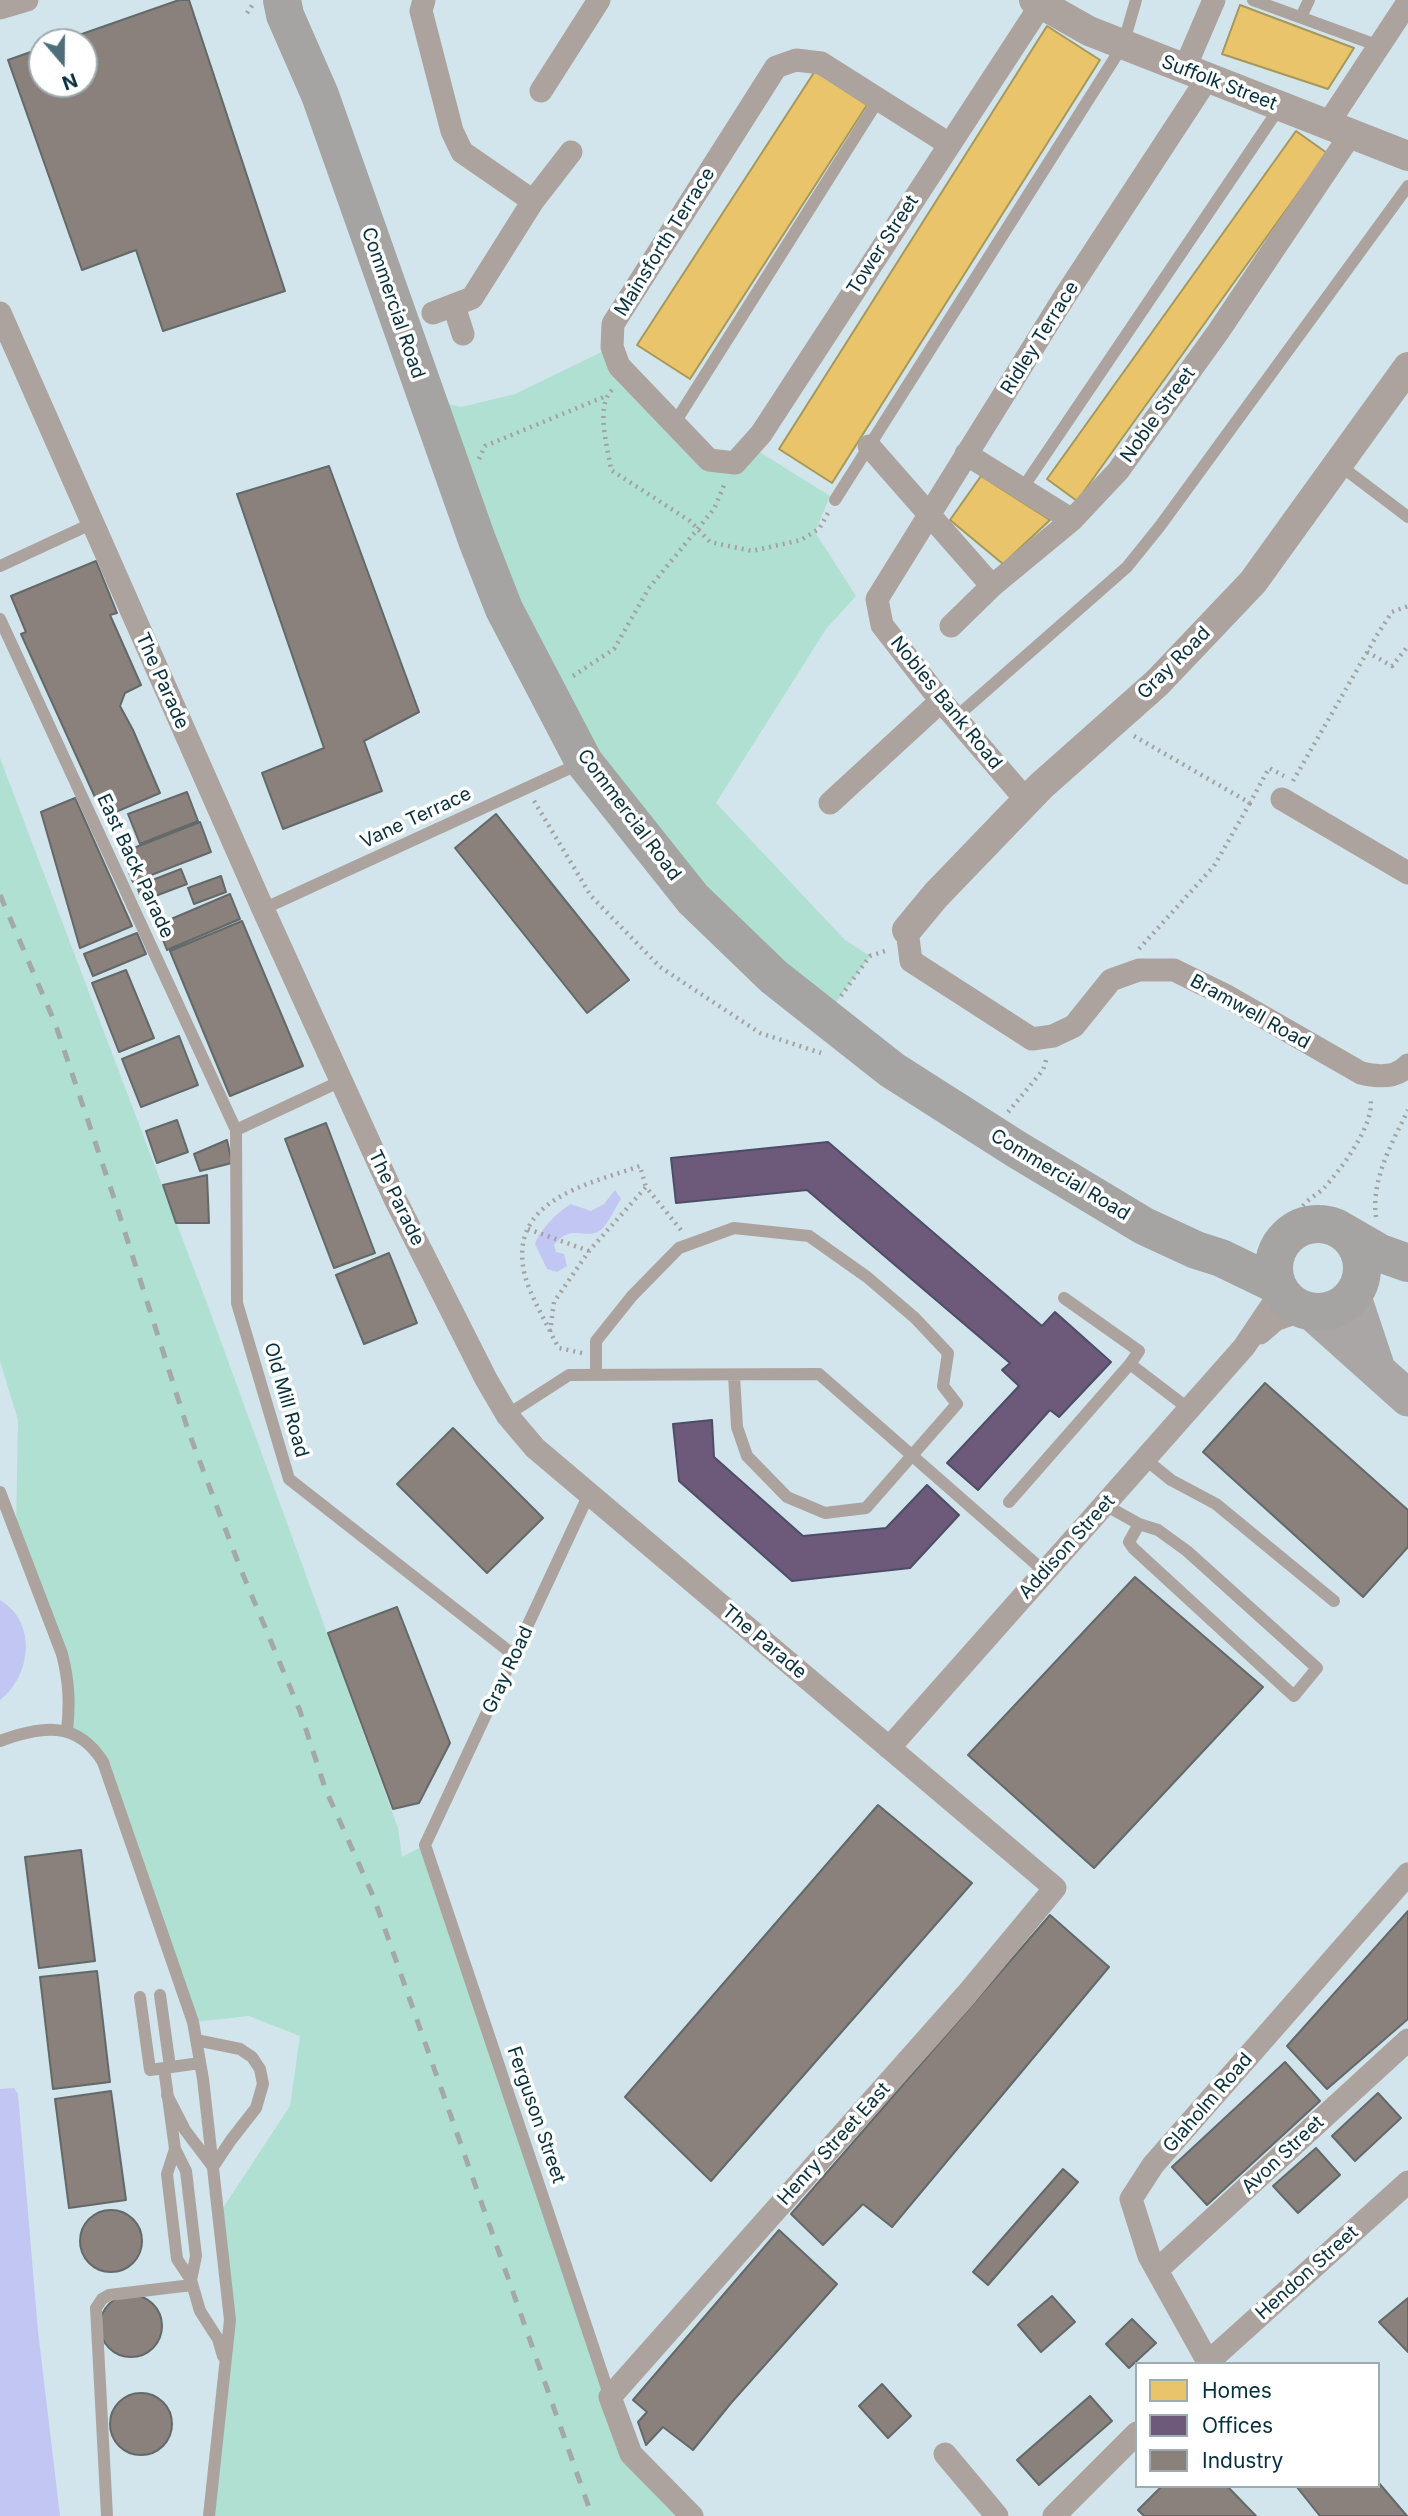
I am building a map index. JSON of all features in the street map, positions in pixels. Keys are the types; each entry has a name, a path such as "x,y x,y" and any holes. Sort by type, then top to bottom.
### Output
{"highway":[{"name":"Commercial Road","path":"278,5 320,95 504,609 584,762 694,899 774,977 892,1070 1144,1226 1196,1250 1221,1258 1293,1300"},
{"path":"1221,1258 1256,1251 1293,1232 1305,1226 1317,1224 1340,1230 1399,1264 1355,1292 1340,1307 1327,1311 1293,1300 1274,1270 1276,1255 1293,1232"},
{"path":"1340,1230 1358,1249 1362,1262 1362,1275 1355,1292"}],"main road":[{"path":"1355,1292 1377,1369"},
{"path":"1293,1300 1408,1398"}],"street":[{"path":"0,8 27,0"},
{"path":"424,0 421,11 452,131 462,152 533,201"},
{"path":"541,92 599,0"},
{"name":"Ridley Terrace","path":"877,599 1195,74 1214,0"},
{"name":"Suffolk Street","path":"1040,2 1089,31 1408,156"},
{"name":"Tower Street","path":"735,463 761,434 1040,2"},
{"name":"Noble Street","path":"951,626 992,586 1072,520 1118,471 1329,170 1339,130 1379,46 1408,2"},
{"name":"Mainsforth Terrace","path":"735,463 709,460 619,366 611,347 613,324 776,67 796,60 821,63 879,99"},
{"path":"879,99 950,144"},
{"path":"463,334 444,309 472,299 533,201 571,152"},
{"name":"The Parade","path":"0,313 341,1082 395,1199 485,1378 507,1415 535,1448 1055,1888"},
{"name":"Gray Road","path":"908,936 936,895 1027,802 1157,683 1253,582 1408,367"},
{"path":"869,446 992,586"},
{"path":"966,454 1072,520"},
{"name":"Nobles Bank Road","path":"877,599 881,625 1027,802"},
{"path":"830,803 948,709"},
{"path":"1287,790 1408,873"},
{"path":"908,936 911,961 1032,1039 1053,1036 1074,1026 1111,981"},
{"name":"Bramwell Road","path":"1111,981 1139,970 1174,970 1225,995 1360,1073 1380,1078 1405,1070 1408,1065"},
{"name":"Addison Street","path":"889,1748 1244,1347 1293,1300"},
{"name":"Glaholm Road","path":"1206,2362 1149,2256 1131,2199 1153,2165 1408,1874"},
{"name":"Henry Street East","path":"610,2397 967,1994 1055,1888"},
{"name":"Avon Street","path":"1157,2270 1408,2040"},
{"name":"Hendon Street","path":"1208,2362 1408,2182"},
{"path":"610,2397 631,2454 692,2516"},
{"path":"1054,2516 1135,2435"},
{"path":"945,2455 997,2516"}],"lane":[{"path":"835,500 1123,45 1136,0"},
{"path":"1253,0 1379,46"},
{"path":"1301,17 1309,0"},
{"path":"674,424 879,99"},
{"path":"1022,489 1280,107"},
{"path":"948,709 1127,567 1160,526 1408,186"},
{"path":"1338,464 1408,517"},
{"path":"0,566 93,523"},
{"name":"East Back Parade","path":"0,619 236,1130"},
{"name":"Vane Terrace","path":"263,909 584,762"},
{"path":"236,1130 341,1082"},
{"name":"Old Mill Road","path":"236,1130 237,1303 289,1479 515,1656"},
{"path":"596,1375 596,1341 632,1296 679,1248 734,1228 809,1236 867,1276 915,1318 948,1353 943,1386 957,1404 866,1508 825,1513 787,1497 747,1456 737,1427 734,1375"},
{"path":"1009,1502 1139,1351 1064,1298"},
{"path":"1130,1364 1189,1409"},
{"path":"507,1415 569,1375 819,1374 1045,1572"},
{"path":"1145,1459 1171,1480 1216,1504 1334,1601"},
{"path":"0,1492 69,1677 71,1697 67,1731"},
{"name":"Gray Road","path":"425,1845 589,1494"},
{"path":"1105,1505 1158,1531 1187,1551 1317,1668 1294,1696 1133,1548 1129,1542 1139,1524"},
{"path":"0,1741 24,1732 47,1729 67,1731 93,1746 103,1762 193,2022 214,2167 230,2320 209,2516"},
{"name":"Ferguson Street","path":"425,1845 610,2397"},
{"path":"160,1995 167,2095 175,2150 186,2171 197,2256 191,2283"},
{"path":"139,1997 149,2070 200,2063"},
{"path":"196,2040 240,2049 252,2057 260,2069 263,2084 256,2108 214,2167"},
{"path":"167,2095 185,2130 214,2167"},
{"path":"175,2150 167,2174 177,2259 191,2283 200,2311 218,2339 225,2363"},
{"path":"107,2516 96,2308 102,2299 109,2295 191,2283"}],"path":[{"path":"462,497 485,446 607,396 627,375"},
{"path":"607,396 603,423 611,470 690,521 710,541 752,551 801,540 820,529 835,500"},
{"path":"547,693 614,649 649,588 714,509 735,463"},
{"path":"1111,981 1214,866 1269,768 1287,790 1392,612 1408,606"},
{"path":"1367,652 1392,666 1408,646"},
{"path":"1112,723 1250,803"},
{"path":"527,788 591,896 660,967 760,1033 824,1054"},
{"path":"825,1017 870,956 908,936"},
{"path":"990,1133 1043,1070 1053,1036"},
{"path":"1293,1232 1303,1206 1322,1190 1343,1165 1370,1115 1371,1101 1360,1073"},
{"path":"1399,1264 1374,1206 1376,1186 1408,1110"},
{"path":"597,1352 580,1353 559,1348 550,1332 525,1275 522,1242 532,1218 548,1202 606,1177 640,1166 646,1187 692,1243"},
{"path":"550,1332 554,1302 589,1251 646,1187"},
{"path":"528,1229 563,1244 589,1251"}],"green space":[{"path":"612,347 709,460 750,446 830,496 815,532 856,596 826,629 716,803 845,940 870,956 825,1017 584,762 427,399 461,407 515,394"},
{"path":"0,758 208,1306 398,1828 402,1857 425,1845 631,2454 692,2516 209,2516 230,2320 219,2214 290,2106 300,2036 249,2016 193,2022 103,1762 67,1731 71,1697 16,1533 18,1420 0,1361"}],"water":[{"path":"615,1190 621,1199 603,1228 591,1234 573,1233 561,1238 554,1245 556,1252 564,1254 567,1266 557,1272 547,1269 535,1244 550,1222 571,1204 591,1211 604,1204"},
{"path":"0,1600 20,1621 26,1649 19,1677 0,1700"},
{"path":"14,2088 18,2094 38,2331 60,2516 0,2516 0,2089"}],"building: Homes":[{"path":"1240,5 1354,48 1328,89 1222,54"},
{"path":"1047,26 1100,60 832,483 779,449"},
{"path":"815,71 867,105 690,379 637,345"},
{"path":"1296,131 1327,153 1077,501 1047,479"},
{"path":"981,476 1050,520 1003,564 950,520"}],"building: Offices":[{"path":"828,1142 1042,1326 1055,1312 1111,1362 1059,1417 1050,1410 978,1490 947,1463 1019,1386 1002,1370 1010,1363 807,1190 676,1203 671,1158"},
{"path":"712,1420 714,1457 803,1536 886,1528 927,1485 959,1515 910,1568 792,1581 679,1481 673,1424"}],"building: Industry":[{"path":"179,0 189,0 285,291 163,331 136,250 82,270 8,60 28,53 28,98 98,98 98,28"},
{"path":"329,466 419,712 364,741 382,791 283,829 262,773 324,748 237,494"},
{"path":"96,561 117,613 110,615 141,685 125,693 120,706 160,793 104,817 21,634 26,632 11,596"},
{"path":"187,792 198,821 140,844 128,814"},
{"path":"75,798 132,926 80,948 41,812"},
{"path":"496,814 629,980 587,1013 455,848"},
{"path":"200,822 211,852 133,882 121,853"},
{"path":"181,869 187,884 142,901 137,886"},
{"path":"221,876 226,892 194,904 188,888"},
{"path":"230,894 240,919 167,950 157,925"},
{"path":"242,921 303,1066 230,1096 170,951"},
{"path":"137,933 146,954 93,976 84,954"},
{"path":"126,970 154,1038 119,1052 92,983"},
{"path":"179,1036 198,1085 141,1107 122,1059"},
{"path":"177,1120 188,1152 157,1163 146,1131"},
{"path":"326,1123 375,1253 334,1268 285,1139"},
{"path":"227,1140 232,1163 200,1171 194,1154"},
{"path":"207,1175 209,1223 176,1223 163,1185"},
{"path":"389,1253 417,1323 364,1344 336,1275"},
{"path":"1265,1383 1408,1510 1408,1547 1363,1597 1203,1452"},
{"path":"453,1428 543,1518 487,1573 397,1484"},
{"path":"1135,1577 1263,1687 1094,1868 968,1755"},
{"path":"397,1607 450,1743 419,1803 393,1809 328,1633"},
{"path":"878,1805 972,1883 711,2181 625,2097"},
{"path":"81,1850 95,1961 39,1968 25,1857"},
{"path":"1408,1911 1408,2019 1327,2089 1287,2046"},
{"path":"1050,1915 1109,1967 892,2227 863,2204 823,2245 791,2214"},
{"path":"97,1971 110,2082 53,2089 40,1977"},
{"path":"1285,2062 1320,2101 1207,2205 1172,2167"},
{"path":"111,2091 126,2200 69,2208 55,2099"},
{"path":"1378,2093 1401,2118 1355,2161 1332,2136"},
{"path":"1316,2148 1340,2175 1298,2213 1273,2186"},
{"path":"1063,2169 1078,2182 988,2285 973,2272"},
{"path":"111,2210 133,2219 142,2241 133,2263 111,2272 89,2263 80,2241 89,2219"},
{"path":"779,2230 837,2284 693,2450 663,2427 646,2445 638,2422 647,2412 633,2400"},
{"path":"131,2295 143,2297 153,2304 160,2314 160,2338 153,2348 143,2355 131,2357 119,2355 109,2348 102,2338 100,2326 102,2314 109,2304 119,2297"},
{"path":"1052,2296 1075,2322 1041,2352 1018,2325"},
{"path":"1408,2298 1408,2352 1379,2322"},
{"path":"1132,2319 1156,2343 1129,2368 1106,2344"},
{"path":"882,2384 911,2416 888,2438 859,2406"},
{"path":"141,2393 153,2395 163,2402 170,2412 170,2436 163,2446 153,2453 141,2455 129,2453 119,2446 112,2436 110,2424 112,2412 119,2402 129,2395"},
{"path":"1090,2396 1112,2421 1039,2485 1017,2460"},
{"path":"1380,2484 1407,2516 1320,2516 1298,2488 1380,2488"},
{"path":"1160,2488 1229,2488 1256,2516 1144,2516 1138,2510"}],"railway":[{"path":"0,895 55,1023 189,1433 239,1565 300,1711 325,1788 374,1898 592,2516"}]}
